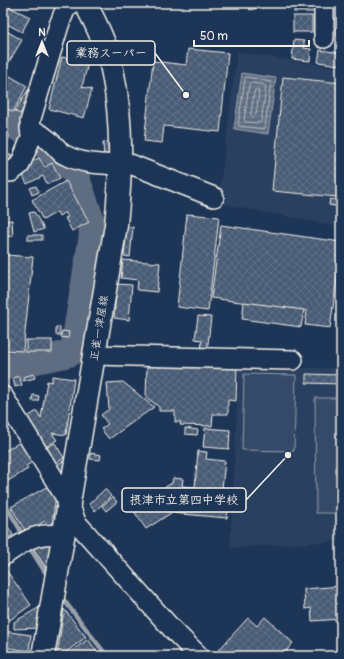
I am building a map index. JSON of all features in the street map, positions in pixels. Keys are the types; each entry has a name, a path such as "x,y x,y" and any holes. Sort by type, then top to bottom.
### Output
{"main road":[{"name":"正雀一津屋線","path":"43,656 116,225 120,162 117,98 113,73 106,50 85,3"}],"street":[{"path":"3,172 11,172 20,165 30,133 30,122 59,25 65,10 71,3"},
{"path":"324,3 324,38"},
{"path":"30,133 35,130 49,140 64,155 82,161 104,164 120,162 214,197"},
{"path":"94,356 293,360"},
{"path":"3,396 69,503 76,522 172,629 199,656"},
{"path":"3,556 40,534 64,535"}],"shaded area":[{"path":"237,52 341,68 341,227 218,203"},
{"path":"341,345 341,541 230,548 239,368 339,368"},
{"path":"244,374 296,375 294,451 242,450"},
{"path":"315,398 341,398 341,513 316,513"}],"water":[{"path":"242,73 276,78 268,134 234,129"}],"building":[{"path":"248,3 277,3 250,10"},
{"path":"294,3 316,3 316,12 294,12"},
{"path":"338,3 341,3 341,9 338,9"},
{"path":"5,5 30,17 22,32 3,22 3,9"},
{"path":"293,16 312,16 312,32 293,32"},
{"path":"338,17 341,17 341,24 338,24"},
{"path":"337,27 341,27 341,37 337,36"},
{"path":"3,29 22,40 3,72"},
{"path":"294,40 304,41 304,48 311,49 310,61 292,59"},
{"path":"188,49 228,53 220,132 164,126 162,143 144,141 153,61 186,65"},
{"path":"320,50 341,53 339,65 318,62"},
{"path":"62,57 88,63 82,87 92,89 84,118 49,109"},
{"path":"3,72 27,86 13,112 3,106"},
{"path":"283,77 341,83 341,171 338,197 272,191"},
{"path":"28,90 33,93 20,114 15,111"},
{"path":"3,133 9,135 6,151 3,151"},
{"path":"108,142 109,156 104,156 103,143"},
{"path":"3,155 11,155 11,166 3,166"},
{"path":"39,158 45,167 52,163 60,178 47,184 43,176 27,184 19,168"},
{"path":"66,181 89,222 72,231 65,218 68,217 65,212 59,216 57,212 43,220 32,200"},
{"path":"36,186 39,192 32,195 30,188"},
{"path":"330,199 341,201 341,207 329,205"},
{"path":"34,212 44,229 34,232 29,213"},
{"path":"187,214 219,217 208,311 177,307"},
{"path":"12,220 13,236 3,237 3,221"},
{"path":"221,225 341,242 330,328 305,325 307,311 211,298"},
{"path":"127,227 133,227 130,257 124,256"},
{"path":"28,235 42,235 42,240 28,240"},
{"path":"6,255 33,257 23,351 3,350 3,281"},
{"path":"123,260 160,263 157,292 137,290 138,280 121,278"},
{"path":"117,284 132,285 129,320 114,318"},
{"path":"244,302 304,310 301,327 242,319"},
{"path":"198,316 211,317 207,352 201,352 202,340 195,339"},
{"path":"56,327 60,327 60,335 56,335"},
{"path":"62,331 69,332 68,338 61,337"},
{"path":"26,340 52,340 52,352 26,352"},
{"path":"147,365 237,368 236,401 228,400 228,414 213,414 212,426 180,425 181,422 175,422 175,411 159,411 159,407 146,397"},
{"path":"34,374 35,378 23,381 23,377"},
{"path":"306,374 341,375 341,384 306,383"},
{"path":"19,376 22,385 15,387 13,378"},
{"path":"52,376 74,379 66,435 52,433 57,440 42,449 24,419 37,411 41,418 47,381 52,382"},
{"path":"123,382 154,407 109,439 101,429 108,424 101,415 109,409 107,383"},
{"path":"33,395 39,396 38,401 32,401"},
{"path":"185,428 198,430 197,435 185,434"},
{"path":"205,428 230,430 229,449 203,447"},
{"path":"22,441 34,461 26,466 28,469 3,484 3,452"},
{"path":"55,443 64,458 52,466 42,450"},
{"path":"198,451 207,452 206,459 225,461 222,489 230,489 227,518 171,513 146,529 129,504 155,488 162,489 172,483 173,478 183,479 182,486 195,487"},
{"path":"91,453 101,455 100,460 90,459"},
{"path":"65,460 64,475 59,478 52,468"},
{"path":"50,485 56,495 52,524 48,526 45,521 26,532 11,507"},
{"path":"105,489 111,496 95,511 89,504"},
{"path":"113,497 117,502 106,511 102,506"},
{"path":"3,519 13,535 3,541"},
{"path":"108,539 117,552 112,556 102,544"},
{"path":"34,542 53,544 50,569 46,568 32,546"},
{"path":"4,567 31,605 10,620 3,610"},
{"path":"341,586 341,619 312,621 311,608 305,609 304,589"},
{"path":"40,607 40,615 38,615 38,628 14,629 14,622"},
{"path":"64,609 86,637 61,656 57,656"},
{"path":"265,617 293,643 286,651 291,656 219,656 216,653 248,618 257,626"},
{"path":"3,631 31,635 29,651 3,647"},
{"path":"88,639 100,656 65,656"},
{"path":"3,651 21,654 20,656 3,656"}],"waterway":[{"path":"3,119 37,139 74,171 92,223 92,238 74,347 70,353 63,355 3,367"},
{"path":"3,506 7,507 22,533"},
{"path":"28,545 49,578"},
{"path":"63,599 107,656"}],"place":[{"name":"業務スーパー","path":"186,95"},
{"name":"摂津市立第四中学校","path":"288,455"}]}
